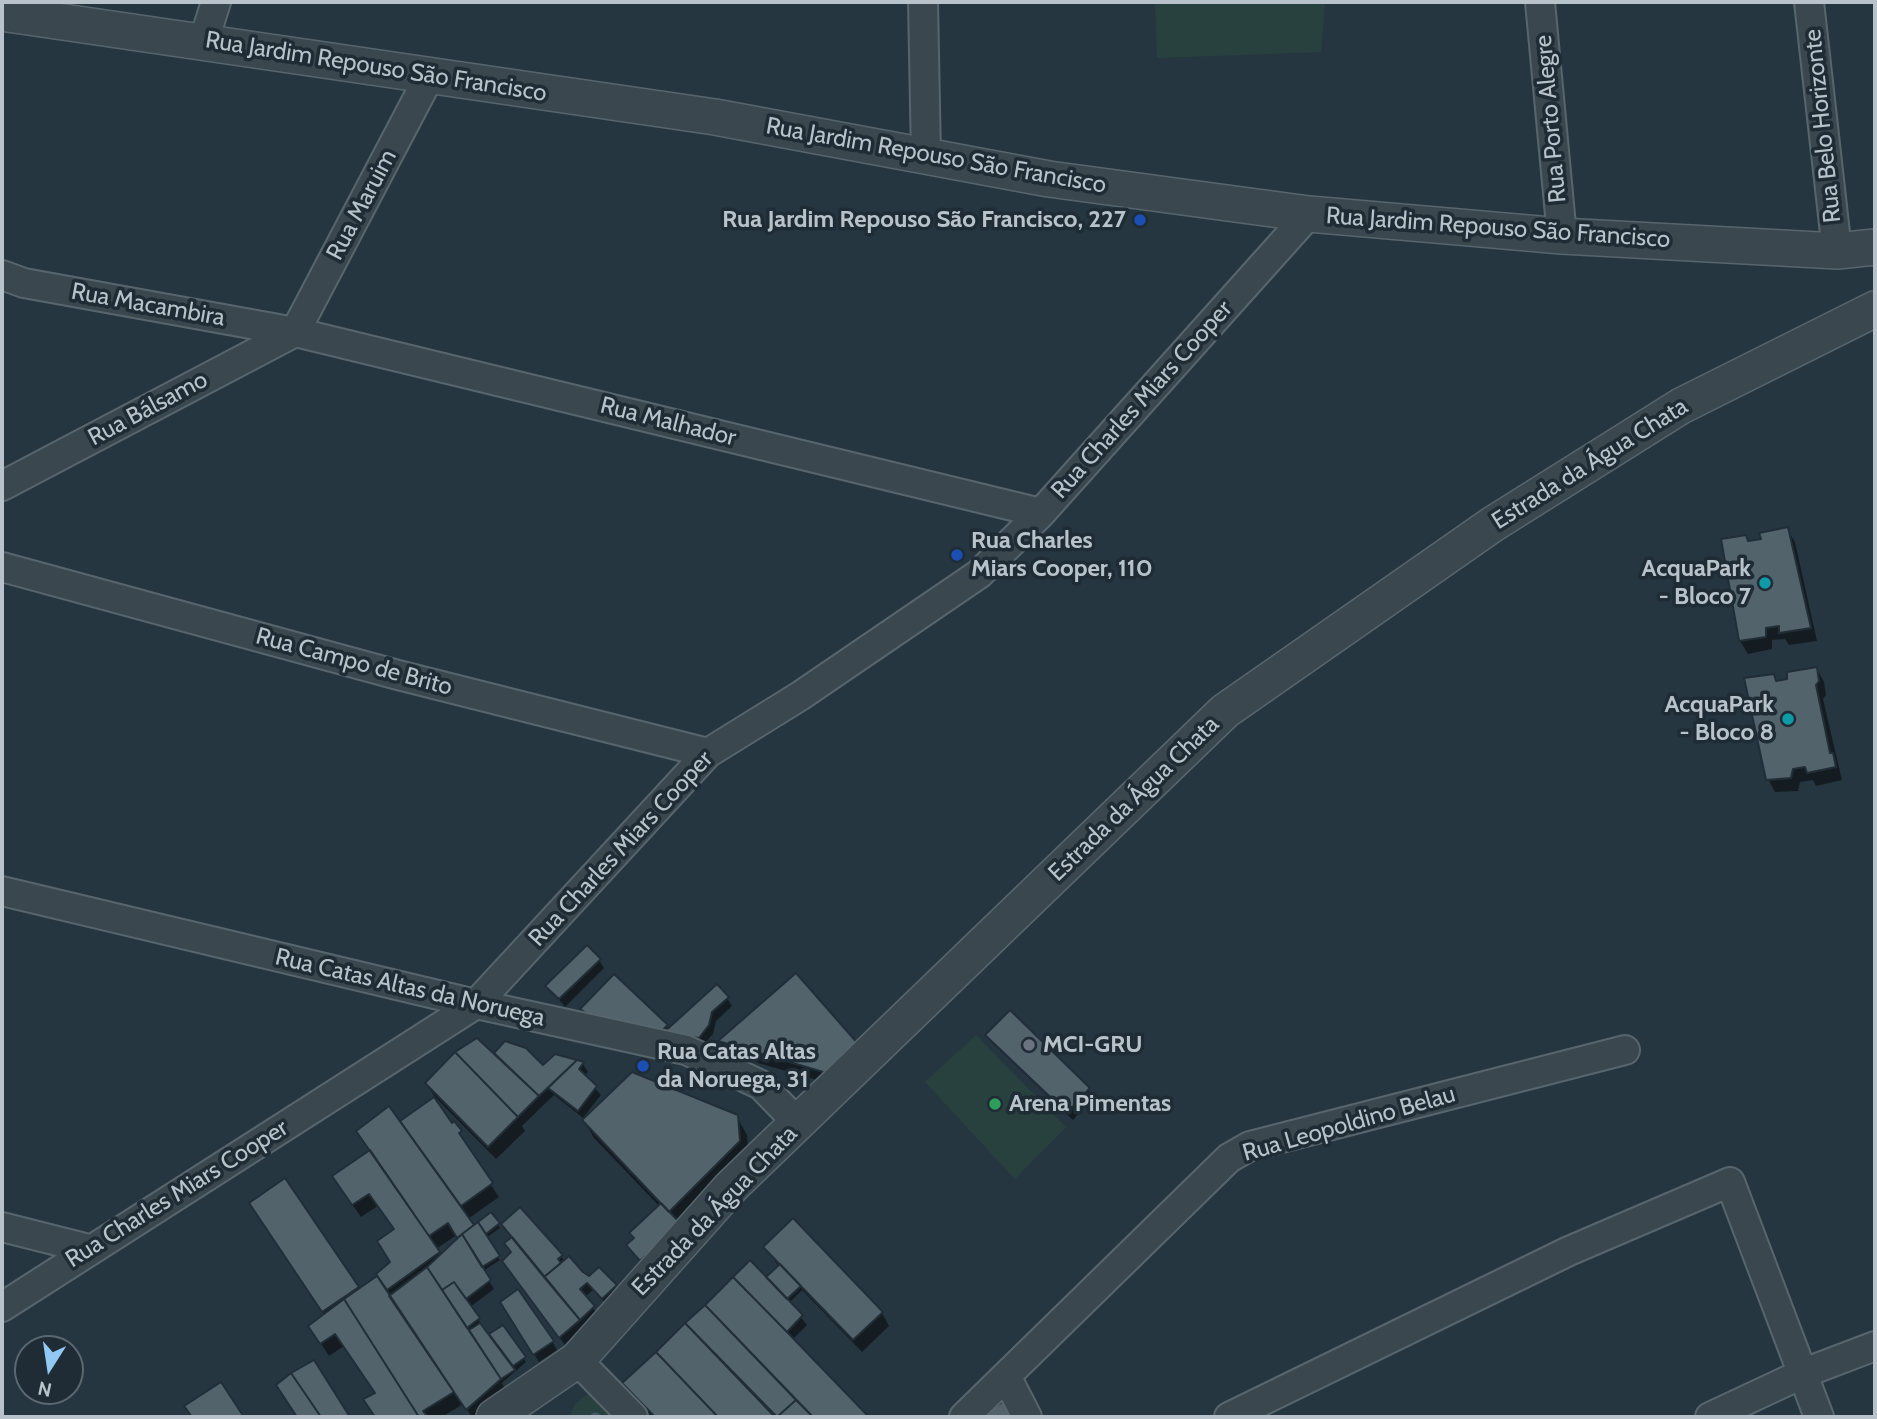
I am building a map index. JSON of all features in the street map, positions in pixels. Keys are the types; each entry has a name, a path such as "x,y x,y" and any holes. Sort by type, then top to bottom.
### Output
{"street":[{"path":"204,40 216,2"},
{"path":"923,2 926,157"},
{"name":"Rua Porto Alegre","path":"1540,2 1562,236"},
{"name":"Rua Belo Horizonte","path":"1809,2 1837,251"},
{"name":"Rua Jardim Repouso São Francisco","path":"2,13 204,40 429,77 715,117 1049,179 1309,214 1562,236 1837,251 1875,247"},
{"name":"Rua Maruim","path":"295,332 429,77"},
{"name":"Rua Charles Miars Cooper","path":"2,1307 476,1004 708,752 800,696 979,574 1041,513 1309,214"},
{"name":"Rua Macambira","path":"2,275 24,283 295,332"},
{"name":"Estrada da Água Chata","path":"494,1417 577,1360 731,1187 1225,711 1493,524 1681,406 1875,309"},
{"name":"Rua Bálsamo","path":"2,486 295,332"},
{"name":"Rua Malhador","path":"295,332 1041,513"},
{"name":"Rua Campo de Brito","path":"2,567 398,675 708,752"},
{"name":"Rua Catas Altas da Noruega","path":"2,891 476,1004 686,1050 761,1085 799,1123"},
{"name":"Rua Leopoldino Belau","path":"964,1417 1229,1158 1250,1146 1625,1051"},
{"path":"1229,1417 1569,1251 1730,1182 1819,1417"},
{"path":"2,1227 89,1249"},
{"path":"1710,1417 1804,1373 1875,1346"},
{"path":"577,1360 633,1417"},
{"path":"1006,1376 1027,1417"}],"green space":[{"path":"1155,2 1325,2 1321,52 1157,58"},
{"name":"Arena Pimentas","path":"976,1035 1066,1127 1015,1179 925,1082"},
{"path":"588,1394 605,1399 623,1417 569,1417 576,1403"}],"building":[{"name":"AcquaPark - Bloco 7","path":"1788,527 1811,628 1779,633 1779,626 1766,628 1766,637 1739,641 1721,539 1746,535 1748,541 1761,539 1759,533"},
{"name":"AcquaPark - Bloco 8","path":"1817,667 1819,681 1816,685 1830,753 1833,753 1836,767 1807,773 1805,767 1793,769 1791,778 1766,780 1744,678 1774,674 1776,681 1787,679 1787,672"},
{"path":"587,945 601,959 559,999 545,986"},
{"path":"796,973 860,1046 830,1074 718,1041"},
{"path":"614,974 668,1025 660,1032 599,1022 580,1009"},
{"path":"717,984 729,997 712,1012 709,1025 699,1038 663,1033"},
{"path":"1010,1010 1090,1088 1067,1113 985,1035"},
{"path":"477,1038 539,1096 518,1117 455,1052"},
{"path":"505,1041 526,1048 543,1065 555,1054 577,1060 539,1096 494,1053"},
{"path":"455,1052 518,1117 488,1147 425,1083"},
{"path":"577,1060 584,1062 579,1069 597,1086 578,1111 548,1088"},
{"path":"632,1072 738,1115 740,1141 669,1212 582,1120"},
{"path":"434,1097 452,1123 454,1121 462,1131 459,1133 493,1183 461,1206 400,1121"},
{"path":"389,1106 474,1225 457,1238 448,1223 429,1236 356,1131"},
{"path":"370,1150 440,1252 387,1290 376,1274 390,1262 377,1241 394,1229 369,1194 352,1205 332,1176"},
{"path":"285,1178 359,1287 322,1312 249,1203"},
{"path":"661,1203 681,1224 640,1261 626,1245 634,1238 629,1233"},
{"path":"520,1207 563,1255 558,1259 561,1263 544,1277 501,1224"},
{"path":"491,1212 500,1223 486,1234 478,1222"},
{"path":"793,1218 883,1312 853,1340 763,1247"},
{"path":"478,1222 500,1256 482,1267 462,1234"},
{"path":"462,1234 491,1280 466,1299 454,1282 442,1290 427,1267"},
{"path":"512,1237 580,1320 559,1338 502,1261 511,1252 504,1243"},
{"path":"569,1256 589,1276 599,1267 617,1285 602,1299 587,1283 580,1289 595,1306 580,1320 544,1277"},
{"path":"750,1260 803,1315 787,1332 733,1277"},
{"path":"780,1264 801,1286 787,1299 766,1277"},
{"path":"427,1267 501,1379 466,1410 389,1296"},
{"path":"377,1276 454,1392 423,1411 428,1417 419,1417 344,1299"},
{"path":"733,1277 869,1417 813,1417 705,1305"},
{"path":"454,1282 480,1318 467,1328 442,1290"},
{"path":"518,1289 554,1341 533,1355 500,1302"},
{"path":"344,1299 419,1417 375,1417 363,1399 375,1393 335,1334 320,1344 308,1326"},
{"path":"705,1305 796,1400 777,1417 685,1323"},
{"path":"480,1323 515,1370 501,1379 469,1330"},
{"path":"685,1323 775,1417 718,1417 656,1352"},
{"path":"503,1325 526,1357 513,1366 489,1334"},
{"path":"656,1352 718,1417 655,1417 622,1383"},
{"path":"314,1360 350,1417 321,1417 291,1373"},
{"path":"291,1373 321,1417 297,1417 276,1385"},
{"path":"221,1382 244,1417 192,1417 184,1406"},
{"path":"1007,1399 1014,1417 989,1417 987,1412"},
{"path":"796,1400 813,1417 777,1417"}],"place":[{"name":"Rua Jardim Repouso São Francisco, 227","path":"1140,220"},
{"name":"Rua Charles Miars Cooper, 110","path":"957,555"},
{"name":"AcquaPark - Bloco 7","path":"1765,583"},
{"name":"AcquaPark - Bloco 8","path":"1788,719"},
{"name":"MCI-GRU","path":"1029,1045"},
{"name":"Rua Catas Altas da Noruega, 31","path":"643,1066"},
{"name":"Arena Pimentas","path":"995,1104"}]}
